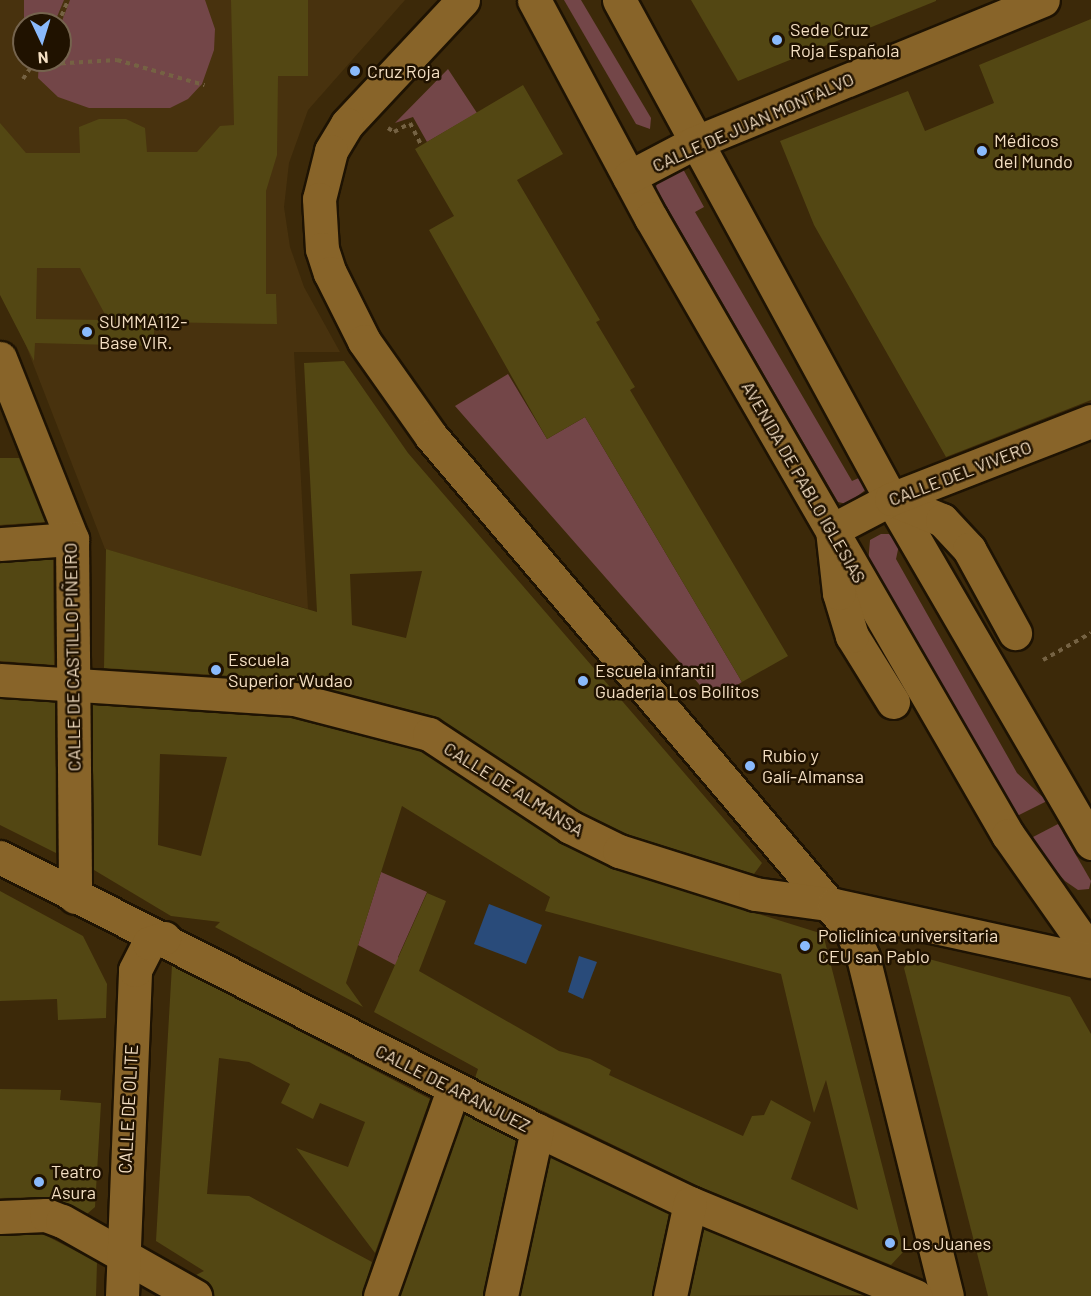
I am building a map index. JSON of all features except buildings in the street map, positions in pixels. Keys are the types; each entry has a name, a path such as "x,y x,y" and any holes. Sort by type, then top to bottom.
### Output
{"street":[{"path":"463,0 347,124 331,152 319,199 322,249 330,273 364,341 430,435 834,905 863,957 947,1296"},
{"name":"AVENIDA DE PABLO IGLESIAS","path":"534,0 629,177 1008,836 1091,954"},
{"path":"619,0 694,143 891,499 1091,843"},
{"name":"CALLE DE JUAN MONTALVO","path":"629,177 694,143 1043,0"},
{"name":"CALLE DE CASTILLO PIÑEIRO","path":"0,358 72,539 75,897"},
{"name":"CALLE DEL VIVERO","path":"832,530 891,499 1091,421"},
{"path":"891,499 942,520 969,549 1015,633"},
{"path":"832,530 839,592 852,636 892,702"},
{"path":"0,544 72,539"},
{"name":"CALLE DE ALMANSA","path":"0,680 294,699 429,734 570,827 619,851 755,894 834,905 1091,961"},
{"name":"CALLE DE ARANJUEZ","path":"0,857 75,897 165,938 453,1090 690,1203 916,1296"},
{"name":"CALLE DE OLITE","path":"122,1296 135,970 149,943 165,938"},
{"path":"380,1296 453,1090"},
{"path":"501,1296 537,1130"},
{"path":"670,1296 690,1203"},
{"path":"0,1217 46,1215 195,1296"}],"path":[{"path":"72,61 117,60 204,85"},
{"path":"23,80 28,72"},
{"path":"388,128 394,132 410,123 421,145"},
{"path":"1043,660 1091,633"}],"shaded area":[{"path":"0,0 405,0 308,110 289,163 284,207 290,247 304,287 340,352 294,352 308,609 105,549 25,343 0,294"},
{"path":"24,0 64,0 59,12 24,12"},
{"path":"70,0 205,0 215,29 214,50 202,84 188,99 170,108 89,108 58,97 38,78 38,72 72,72 72,12 65,12"},
{"path":"564,0 581,0 651,118 650,129 636,124"},
{"path":"448,69 477,113 427,142 413,117 395,123"},
{"path":"683,169 704,207 695,212 852,481 861,477 868,488 847,504 838,502 656,188 657,181"},
{"path":"508,374 547,439 585,417 742,682 713,700 455,406"},
{"path":"881,534 889,534 899,545 896,559 1017,773 1047,801 1015,817 868,564 870,540"},
{"path":"1058,824 1091,881 1089,889 1078,890 1065,881 1034,846 1033,837"},
{"path":"381,872 427,892 398,957 410,973 358,945"}],"water":[{"path":"489,904 542,925 526,964 474,944"},
{"path":"579,956 597,962 583,999 568,992"}],"place":[{"name":"Sede Cruz Roja Española","path":"777,40"},
{"name":"Cruz Roja","path":"355,71"},
{"name":"Médicos del Mundo","path":"982,151"},
{"name":"SUMMA112- Base VIR.","path":"87,332"},
{"name":"Escuela Superior Wudao","path":"216,670"},
{"name":"Escuela infantil Guaderia Los Bollitos","path":"583,681"},
{"name":"Rubio y Galí-Almansa","path":"750,766"},
{"name":"Policlínica universitaria CEU san Pablo","path":"805,946"},
{"name":"Teatro Asura","path":"39,1182"},
{"name":"Los Juanes","path":"890,1243"}]}
